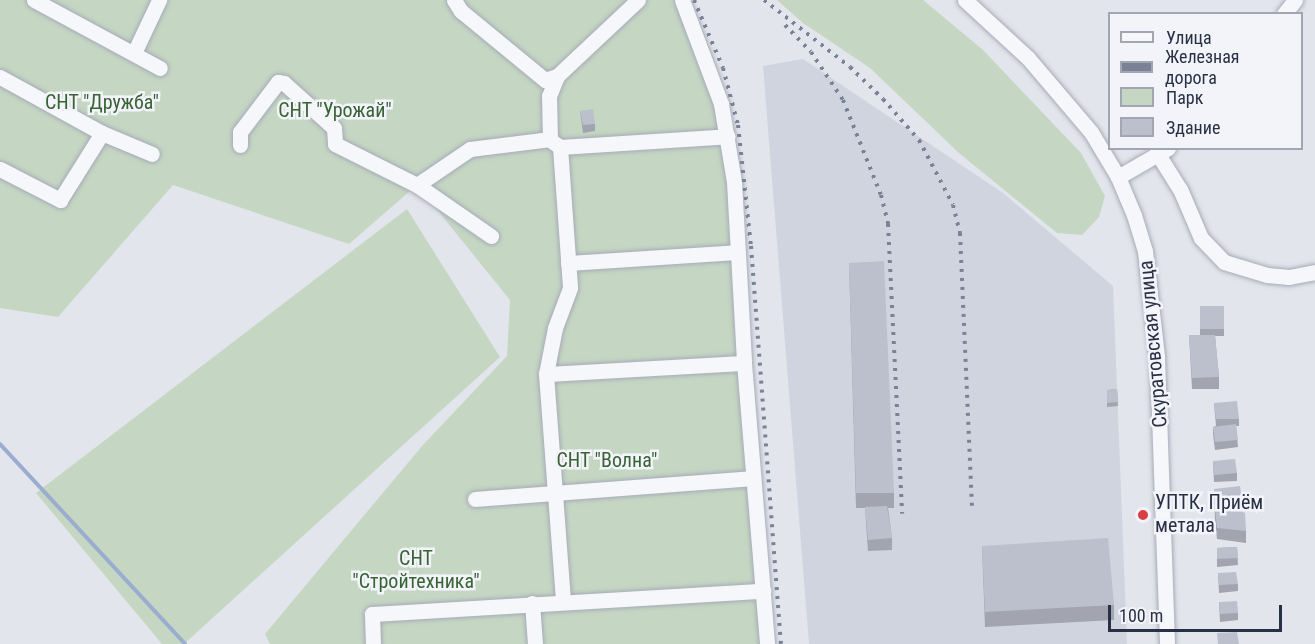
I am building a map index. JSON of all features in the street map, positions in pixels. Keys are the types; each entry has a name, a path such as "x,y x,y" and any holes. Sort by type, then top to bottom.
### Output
{"street":[{"path":"34,0 160,68"},
{"path":"134,53 159,0"},
{"path":"454,0 461,11 545,80 557,76 638,0"},
{"path":"682,0 721,104 728,136 767,644"},
{"name":"Скуратовская улица","path":"965,0 1028,58 1091,132 1118,177 1145,252 1153,300 1167,644"},
{"path":"1286,12 1295,0"},
{"path":"557,76 549,96 570,288 555,328 546,374 563,601"},
{"path":"0,77 102,133 152,154"},
{"path":"240,145 240,132 278,82 284,83 334,128 335,144 417,185 491,236"},
{"path":"0,169 60,200 102,133"},
{"path":"417,185 470,149 728,136"},
{"path":"1118,177 1163,152 1201,237 1224,262 1267,275 1289,277 1315,272"},
{"path":"568,263 737,252"},
{"path":"546,374 744,363"},
{"path":"475,499 753,478"},
{"path":"373,644 372,614 763,591"},
{"path":"532,603 535,644"}],"shaded area":[{"path":"803,59 1003,193 1113,286 1127,644 809,644 763,66"}],"green space":[{"path":"0,0 682,0 721,104 767,644 270,644 265,634 422,446 507,356 510,300 417,185 349,244 173,185 58,317 0,308"},
{"path":"777,0 923,0 983,50 1081,153 1105,196 1099,217 1082,235 1057,233 959,153 870,68 803,23"},
{"path":"407,209 500,357 184,644 162,644 36,493"}],"building":[{"path":"593,109 595,124 583,125 580,111"},
{"path":"884,261 894,493 856,493 849,263"},
{"path":"1200,306 1224,306 1224,329 1200,329"},
{"path":"1189,335 1215,335 1219,377 1192,378"},
{"path":"1117,389 1118,402 1107,403 1107,390"},
{"path":"1237,401 1239,419 1216,419 1214,403"},
{"path":"1236,424 1238,440 1215,442 1213,427"},
{"path":"1235,459 1237,473 1214,475 1213,461"},
{"path":"1240,486 1242,500 1215,502 1214,489"},
{"path":"887,506 892,538 868,540 865,507"},
{"path":"1232,507 1245,513 1246,531 1217,528 1215,508"},
{"path":"1108,538 1114,605 985,612 982,546"},
{"path":"1237,547 1238,558 1217,559 1217,548"},
{"path":"1236,572 1238,584 1219,585 1218,573"},
{"path":"1237,601 1238,613 1220,614 1219,602"},
{"path":"1237,632 1239,644 1218,644 1217,633"}],"waterway":[{"path":"0,444 185,644"}],"railway":[{"path":"694,0 723,68 738,125 751,246 781,644"},
{"path":"764,0 850,67 883,99 919,140 953,205 960,233 972,511"},
{"path":"785,25 811,52 843,100 881,195 888,224 902,514"}],"place":[{"name":"УПТК, Приём метала","path":"1143,515"}],"park label":[{"name":"СНТ \"Дружба\"","path":"102,102"},
{"name":"СНТ \"Урожай\"","path":"335,110"},
{"name":"СНТ \"Волна\"","path":"607,460"},
{"name":"СНТ \"Стройтехника\"","path":"416,570"}]}
